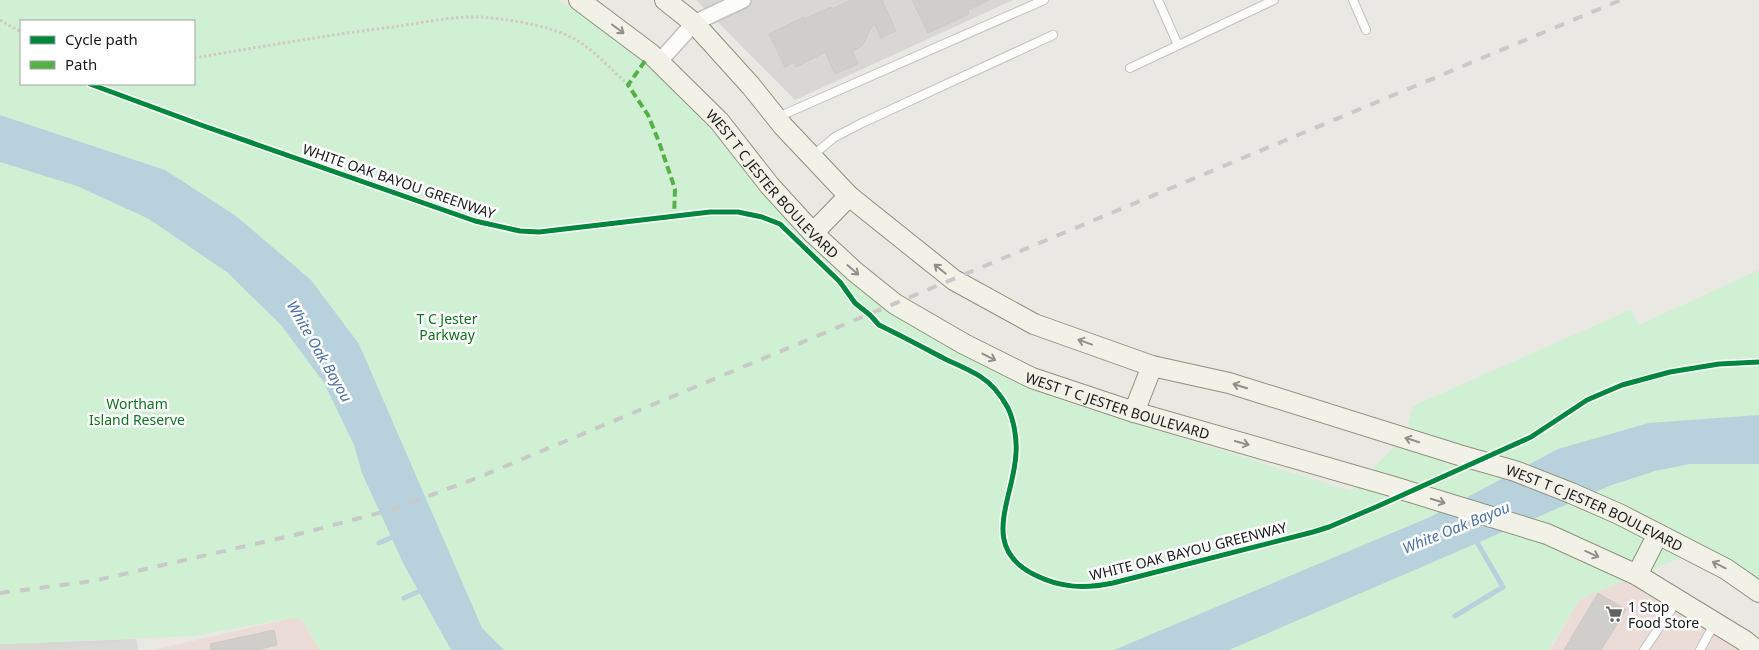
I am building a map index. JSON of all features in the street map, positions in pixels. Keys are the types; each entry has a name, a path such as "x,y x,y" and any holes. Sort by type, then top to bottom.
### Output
{"main road":[{"name":"WEST T C JESTER BOULEVARD","path":"579,0 651,54 719,121 770,186 813,233 854,271 896,304 964,344 1032,378 1134,412 1391,486 1547,534 1637,575 1715,622 1756,650"},
{"name":"WEST T C JESTER BOULEVARD","path":"665,0 694,23 751,86 776,118 849,196 954,280 1034,324 1152,366 1228,383 1514,471 1619,514 1726,569 1759,592"},
{"path":"813,233 849,196"},
{"path":"1134,412 1152,366"},
{"path":"1637,575 1658,534"}],"street":[{"path":"659,62 694,23 743,0"}],"lane":[{"path":"776,118 1044,0"},
{"path":"1158,0 1178,45"},
{"path":"1130,68 1274,0"},
{"path":"1353,0 1366,30"},
{"path":"812,156 835,138 862,123 1053,35"},
{"path":"1644,650 1671,610 1676,598"},
{"path":"1700,650 1715,622"}],"path":[{"path":"195,58 370,30 480,17 528,24 573,38 593,53 628,85"},
{"path":"0,20 20,31"}],"shaded area":[{"path":"696,0 1013,0 795,100"},
{"path":"1628,579 1719,635 1739,650 1550,650 1580,599"},
{"path":"292,618 303,621 320,650 153,650"},
{"path":"136,639 138,650 0,650 0,644"},
{"path":"136,639 138,650 54,650"}],"green space":[{"name":"T C Jester Parkway","path":"0,0 558,0 625,46 675,90 719,139 759,191 830,262 881,304 941,344 1004,376 1069,403 1351,491 1412,429 1408,423 1413,406 1630,310 1639,325 1759,270 1759,579 1707,547 1580,599 1549,650 320,650 303,621 292,618 194,636 0,644"}],"water":[{"name":"White Oak Bayou","path":"0,115 165,170 236,216 311,280 359,344 482,628 504,650 451,650 403,563 362,473 354,445 324,383 281,325 228,273 149,219 77,186 0,162"},
{"name":"White Oak Bayou","path":"1759,415 1759,464 1690,464 1655,471 1612,485 1229,650 1114,650 1430,517 1558,449 1649,423"}],"building":[{"path":"851,0 882,0 896,31 881,38 874,23 862,46 852,51 858,64 835,74 825,52 796,67 794,62 785,67 769,34 804,17 804,19 831,7 832,9"},
{"path":"912,0 989,0 968,10 969,14 928,33"},
{"path":"1598,593 1626,610 1601,650 1564,650"},
{"path":"274,630 277,645 257,650 211,650 210,644"}],"waterway":[{"path":"379,543 397,535"},
{"name":"White Oak Bayou","path":"1455,616 1503,587 1474,537"},
{"path":"404,598 424,589"}],"railway":[{"path":"0,593 93,581 303,533 394,509 482,476 1621,0"}],"marked path":[{"path":"645,61 628,85 648,115 659,142 675,189 674,217"}],"cycle path":[{"name":"WHITE OAK BAYOU GREENWAY","path":"93,85 475,221 520,231 539,232 710,212 738,212 762,217 780,224 840,282 855,303 879,325 977,374 1000,395 1010,413 1016,442 1014,470 1003,521 1003,536 1008,551 1018,564 1035,575 1064,585 1083,587 1113,583 1329,527 1531,437 1587,400 1622,385 1670,372 1719,364 1759,362"}],"place":[{"name":"1 Stop Food Store","path":"1614,614"}],"park label":[{"name":"Wortham Island Reserve","path":"137,412"}]}
